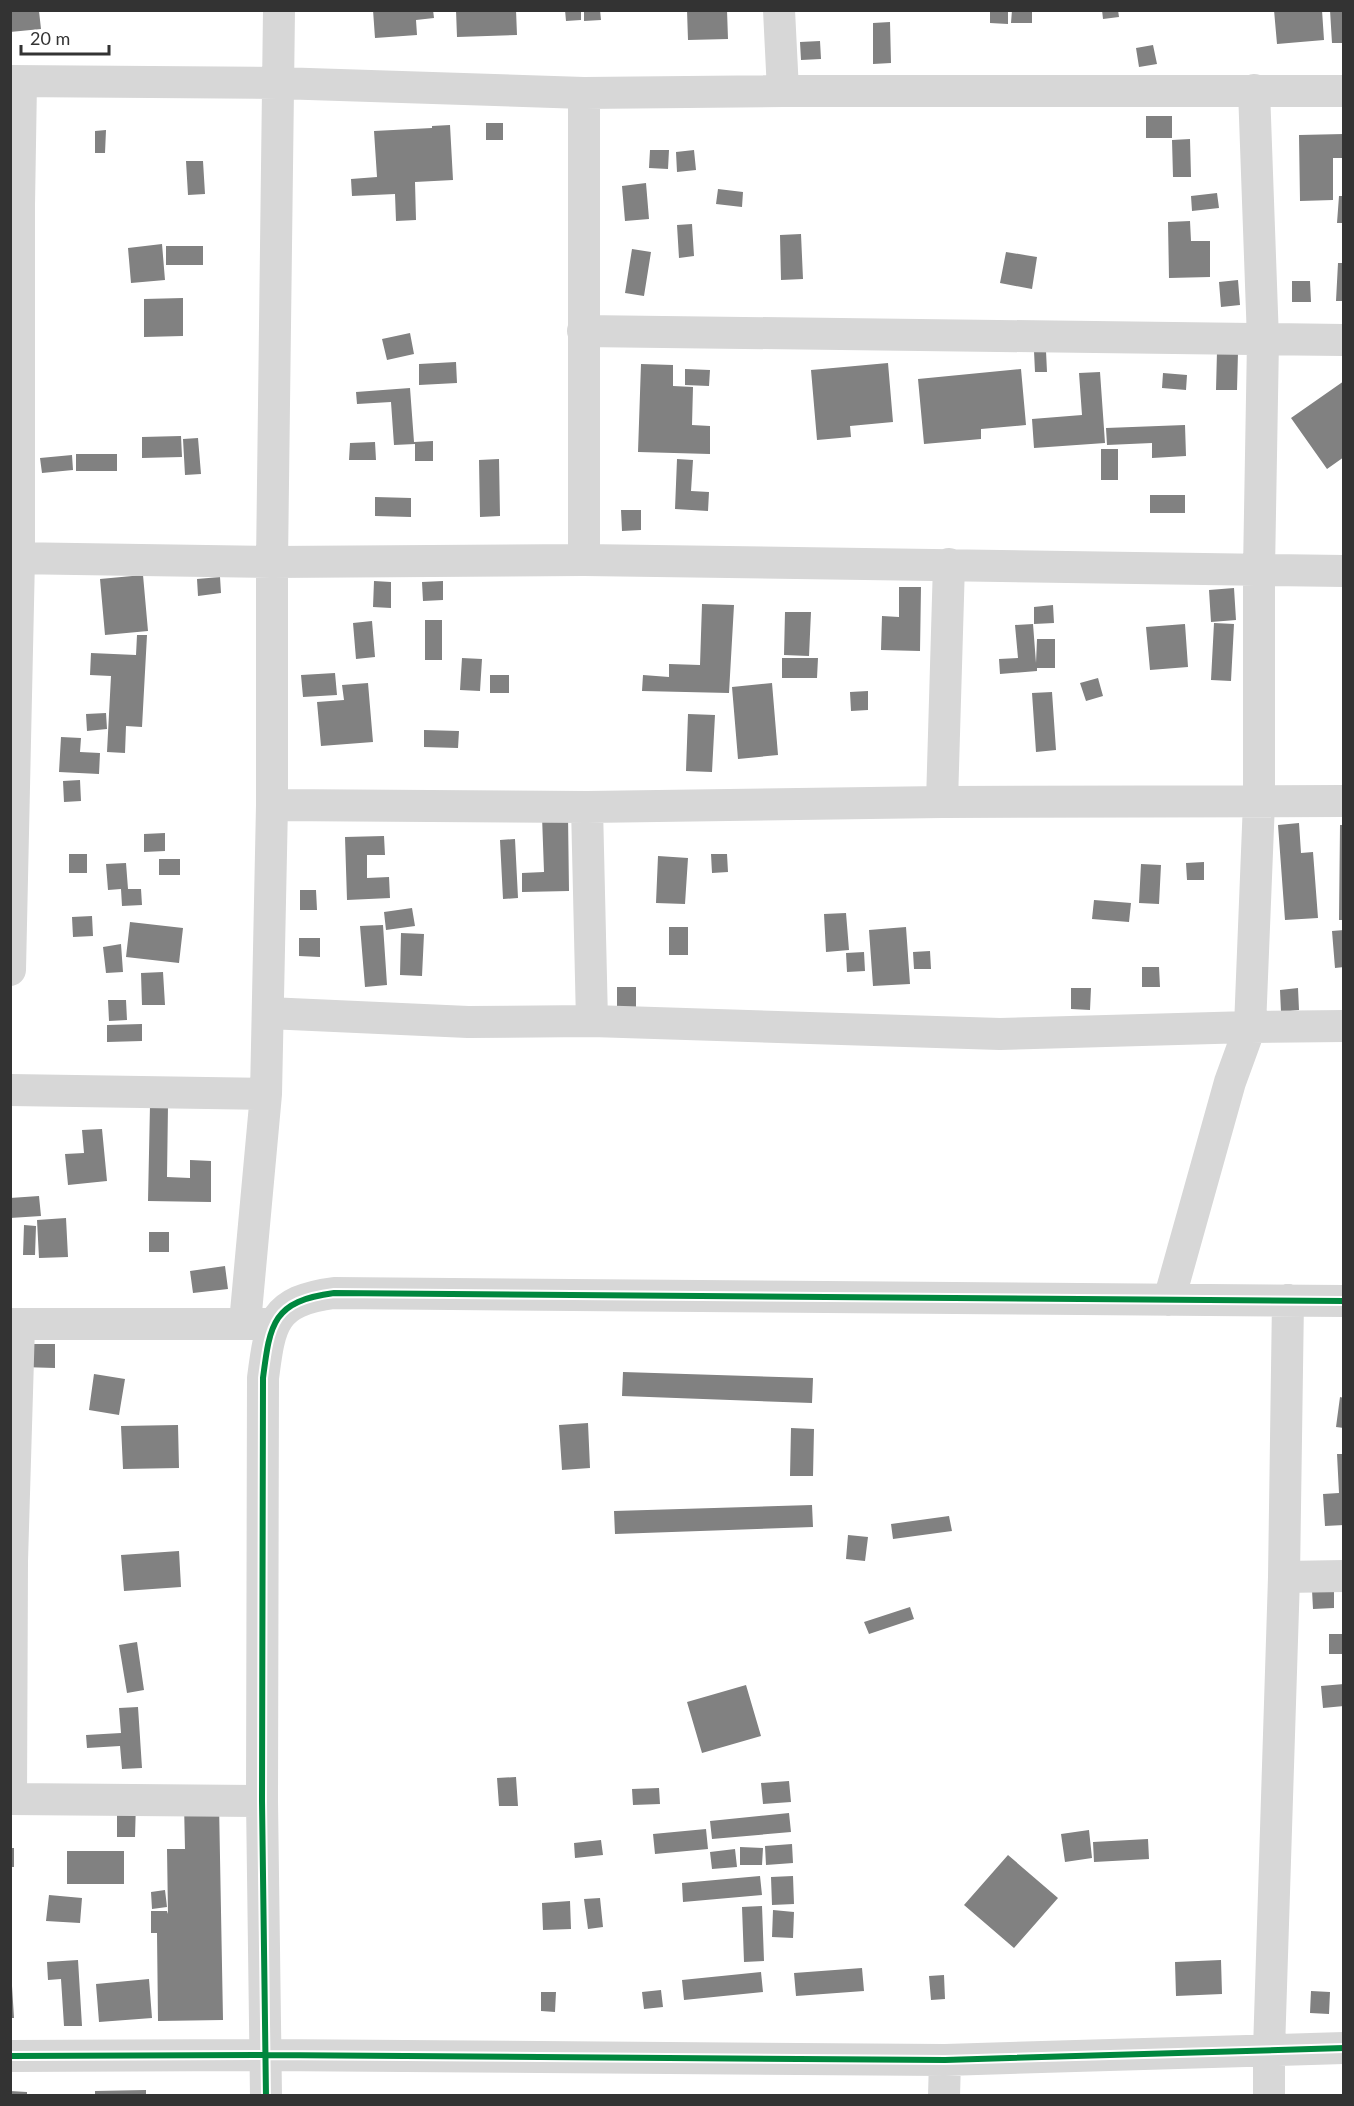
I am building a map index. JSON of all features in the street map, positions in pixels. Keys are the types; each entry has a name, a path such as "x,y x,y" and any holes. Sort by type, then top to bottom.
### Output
{"street":[{"path":"266,2096 262,1801 262,1378 266,1348 259,1324 272,806 272,562 279,10"},
{"path":"779,10 783,91"},
{"path":"10,970 15,558 15,325 19,205 16,82 278,83 584,93 1344,91"},
{"path":"1169,1300 1230,1082 1250,1027 1259,802 1259,570 1263,340 1254,90"},
{"path":"584,93 584,560"},
{"path":"583,331 1344,340"},
{"path":"15,558 272,562 584,560 1344,571"},
{"path":"942,802 949,564"},
{"path":"272,806 587,807 942,802 1344,801"},
{"path":"587,807 592,1021"},
{"path":"268,1013 468,1022 592,1021 1000,1034 1344,1026"},
{"path":"10,1090 266,1094"},
{"path":"262,1801 11,1799 11,1561 15,1324 259,1324 310,1296 334,1293 1344,1300"},
{"path":"1269,2096 1284,1576 1288,1300"},
{"path":"1284,1576 1344,1576"},
{"path":"10,2056 265,2055 945,2060 1344,2048"},
{"path":"944,2096 945,2060"}],"building":[{"path":"10,10 39,11 41,29 10,32"},
{"path":"373,10 433,10 434,18 416,20 417,35 375,38"},
{"path":"456,10 516,10 517,35 457,37"},
{"path":"565,10 581,10 581,20 566,21"},
{"path":"584,10 600,10 601,20 584,21"},
{"path":"687,10 727,10 728,39 688,40"},
{"path":"990,10 1008,10 1008,24 990,23"},
{"path":"1012,10 1032,10 1032,23 1011,23"},
{"path":"1102,10 1118,10 1119,17 1103,19"},
{"path":"1274,10 1322,10 1324,40 1277,44"},
{"path":"1330,10 1344,10 1344,43 1332,43"},
{"path":"890,22 891,63 873,64 873,23"},
{"path":"820,41 821,59 801,60 800,42"},
{"path":"1153,45 1157,64 1139,67 1136,48"},
{"path":"1146,116 1172,116 1172,138 1146,138"},
{"path":"486,123 503,123 503,140 486,140"},
{"path":"450,125 453,180 415,182 416,220 396,221 395,194 352,196 351,179 377,177 374,131"},
{"path":"106,130 105,153 95,153 95,131"},
{"path":"1344,134 1344,158 1333,158 1333,200 1300,201 1299,135"},
{"path":"1190,139 1191,177 1173,177 1172,140"},
{"path":"650,150 669,150 668,169 649,168"},
{"path":"694,150 696,170 677,172 676,152"},
{"path":"186,161 203,161 205,194 188,195"},
{"path":"646,183 649,219 625,221 622,186"},
{"path":"718,189 743,192 742,207 716,204"},
{"path":"1217,193 1219,208 1192,211 1191,196"},
{"path":"1339,196 1344,196 1344,223 1337,223"},
{"path":"1190,221 1191,241 1210,241 1210,277 1169,278 1168,222"},
{"path":"692,224 694,256 679,258 677,225"},
{"path":"801,234 803,279 781,280 780,235"},
{"path":"162,244 165,280 131,283 128,248"},
{"path":"166,246 203,246 203,265 166,265"},
{"path":"632,249 651,252 644,296 625,293"},
{"path":"1006,252 1037,257 1032,289 1000,283"},
{"path":"1338,263 1344,263 1344,301 1336,301"},
{"path":"1238,280 1240,305 1221,307 1219,282"},
{"path":"1292,281 1310,281 1311,302 1292,302"},
{"path":"183,298 183,336 144,337 144,299"},
{"path":"410,333 414,354 387,360 382,339"},
{"path":"1034,351 1046,351 1047,372 1035,372"},
{"path":"1217,351 1238,352 1237,390 1216,390"},
{"path":"456,362 457,383 419,385 419,364"},
{"path":"888,363 893,422 850,426 851,437 817,440 811,370"},
{"path":"641,364 673,365 673,386 693,387 692,425 710,426 710,454 638,452"},
{"path":"685,369 710,370 709,386 685,385"},
{"path":"1021,369 1026,425 981,429 981,439 924,444 918,379"},
{"path":"1100,372 1105,443 1034,448 1032,419 1082,415 1079,373"},
{"path":"1163,373 1187,375 1186,390 1162,388"},
{"path":"1344,381 1344,457 1327,469 1291,418"},
{"path":"410,388 414,442 433,441 433,461 415,461 415,444 394,445 391,402 357,404 356,392"},
{"path":"1185,425 1186,456 1152,458 1152,443 1107,445 1106,428"},
{"path":"181,436 182,457 142,458 142,437"},
{"path":"198,438 201,474 185,475 183,439"},
{"path":"375,442 376,460 349,460 350,443"},
{"path":"1101,449 1118,449 1118,480 1101,480"},
{"path":"76,454 117,454 117,471 76,471"},
{"path":"72,455 73,470 42,473 40,458"},
{"path":"499,459 500,516 480,517 479,460"},
{"path":"677,459 693,460 691,491 709,492 708,511 675,509"},
{"path":"1150,495 1185,495 1185,513 1150,513"},
{"path":"375,497 411,498 411,517 375,516"},
{"path":"621,510 641,510 641,530 622,531"},
{"path":"143,575 148,631 105,635 100,579"},
{"path":"220,577 221,593 198,596 197,579"},
{"path":"374,581 391,582 391,608 373,607"},
{"path":"443,581 443,600 423,601 422,582"},
{"path":"899,587 921,587 920,651 881,650 882,616 899,617"},
{"path":"1234,588 1236,620 1211,622 1209,590"},
{"path":"702,604 734,605 729,693 642,691 643,675 669,677 669,664 700,665"},
{"path":"1053,605 1054,623 1034,624 1034,607"},
{"path":"785,612 811,612 809,656 784,655"},
{"path":"425,620 442,620 442,660 425,660"},
{"path":"372,621 375,657 356,659 353,623"},
{"path":"1214,623 1234,624 1231,681 1211,680"},
{"path":"1033,624 1036,663 1037,639 1055,639 1055,668 1037,668 1037,671 1000,674 999,659 1018,658 1015,625"},
{"path":"1185,624 1188,667 1150,670 1146,627"},
{"path":"137,635 147,635 142,727 126,726 125,753 107,752 111,676 90,675 91,653 136,655"},
{"path":"462,658 482,659 480,691 460,690"},
{"path":"782,658 818,658 817,678 782,678"},
{"path":"335,673 337,695 303,697 301,675"},
{"path":"490,675 509,675 509,693 490,693"},
{"path":"1098,678 1103,696 1086,701 1080,683"},
{"path":"368,683 373,742 321,746 317,702 344,700 342,685"},
{"path":"772,683 778,755 738,759 732,687"},
{"path":"868,691 868,710 851,711 850,692"},
{"path":"1052,692 1056,750 1036,752 1032,693"},
{"path":"106,713 107,729 87,731 86,714"},
{"path":"688,714 715,715 712,772 686,771"},
{"path":"424,730 459,731 458,748 424,747"},
{"path":"61,737 81,738 80,752 100,753 99,774 59,772"},
{"path":"80,780 81,801 64,802 63,781"},
{"path":"568,815 569,891 522,892 522,873 544,872 542,816"},
{"path":"1299,823 1301,853 1313,852 1318,918 1285,920 1278,825"},
{"path":"1340,825 1344,825 1344,920 1339,920"},
{"path":"165,833 165,851 144,852 144,834"},
{"path":"384,836 385,855 367,855 367,878 389,877 390,898 347,900 345,837"},
{"path":"515,839 518,898 503,899 500,840"},
{"path":"69,854 87,854 87,873 69,873"},
{"path":"711,854 727,854 728,872 712,873"},
{"path":"658,856 688,858 685,904 656,903"},
{"path":"159,859 180,859 180,875 159,875"},
{"path":"1204,862 1204,880 1187,880 1186,863"},
{"path":"126,863 128,889 141,889 142,905 122,906 121,889 108,890 106,864"},
{"path":"1141,864 1161,865 1159,904 1139,903"},
{"path":"300,890 316,890 317,910 300,910"},
{"path":"1094,900 1131,903 1129,922 1092,919"},
{"path":"412,908 415,926 386,930 384,912"},
{"path":"846,913 849,950 826,952 824,914"},
{"path":"92,916 93,936 73,937 72,917"},
{"path":"130,922 183,928 179,963 126,957"},
{"path":"383,925 387,985 365,987 360,926"},
{"path":"669,927 688,927 688,955 669,955"},
{"path":"906,927 910,984 873,986 869,930"},
{"path":"1344,930 1344,967 1335,968 1332,931"},
{"path":"401,933 424,934 422,976 400,975"},
{"path":"299,938 320,938 320,957 299,956"},
{"path":"121,944 123,972 106,973 103,947"},
{"path":"930,951 931,969 914,969 913,952"},
{"path":"864,952 865,971 847,972 846,953"},
{"path":"1142,967 1159,967 1160,987 1142,987"},
{"path":"163,972 165,1005 142,1005 141,973"},
{"path":"617,987 636,987 636,1009 617,1010"},
{"path":"1071,988 1091,988 1090,1010 1071,1009"},
{"path":"1298,988 1299,1010 1281,1012 1280,990"},
{"path":"108,1000 126,1000 127,1020 109,1021"},
{"path":"142,1024 142,1041 107,1042 107,1025"},
{"path":"150,1105 168,1105 167,1177 190,1178 190,1160 211,1161 211,1202 148,1201"},
{"path":"102,1129 107,1181 68,1185 65,1154 84,1153 82,1130"},
{"path":"39,1196 41,1216 10,1218 10,1198"},
{"path":"66,1218 68,1257 39,1258 37,1220"},
{"path":"24,1225 36,1226 35,1255 23,1255"},
{"path":"149,1232 169,1232 169,1252 149,1252"},
{"path":"225,1266 228,1289 193,1293 190,1271"},
{"path":"23,1344 55,1344 55,1368 22,1367"},
{"path":"623,1372 813,1378 812,1403 622,1396"},
{"path":"94,1374 125,1379 119,1415 89,1410"},
{"path":"1340,1397 1344,1398 1344,1428 1336,1427"},
{"path":"588,1423 590,1468 562,1470 559,1425"},
{"path":"178,1425 179,1468 123,1469 121,1426"},
{"path":"791,1428 814,1429 813,1476 790,1476"},
{"path":"1337,1454 1344,1454 1344,1525 1325,1526 1323,1494 1339,1493"},
{"path":"812,1505 813,1527 615,1534 614,1511"},
{"path":"949,1516 952,1531 893,1539 891,1524"},
{"path":"848,1535 868,1537 865,1561 846,1559"},
{"path":"179,1551 181,1587 124,1591 121,1555"},
{"path":"1334,1589 1334,1608 1313,1609 1312,1590"},
{"path":"910,1607 914,1619 869,1634 864,1622"},
{"path":"1329,1634 1344,1634 1344,1654 1329,1654"},
{"path":"137,1642 144,1690 127,1693 119,1645"},
{"path":"1344,1684 1344,1706 1323,1708 1321,1686"},
{"path":"746,1685 761,1736 702,1753 687,1702"},
{"path":"138,1707 142,1768 122,1769 120,1746 87,1748 86,1735 121,1733 119,1708"},
{"path":"516,1777 518,1806 499,1806 497,1778"},
{"path":"789,1781 791,1802 763,1804 761,1783"},
{"path":"659,1788 660,1804 633,1805 632,1789"},
{"path":"117,1802 136,1802 135,1837 117,1837"},
{"path":"184,1803 219,1803 223,2020 158,2021 157,1933 151,1933 151,1911 167,1911 168,1914 167,1849 185,1849"},
{"path":"789,1813 791,1832 712,1839 710,1821"},
{"path":"706,1829 708,1849 655,1854 653,1834"},
{"path":"1089,1830 1092,1858 1065,1862 1061,1834"},
{"path":"1148,1839 1149,1859 1094,1862 1093,1842"},
{"path":"601,1840 603,1855 575,1858 574,1843"},
{"path":"792,1844 793,1863 766,1865 765,1846"},
{"path":"740,1847 763,1848 762,1865 740,1865"},
{"path":"10,1848 14,1848 14,1867 10,1867"},
{"path":"735,1849 737,1867 712,1869 710,1852"},
{"path":"67,1851 124,1851 124,1884 67,1884"},
{"path":"1008,1855 1058,1898 1014,1948 964,1905"},
{"path":"760,1876 762,1895 683,1902 682,1883"},
{"path":"793,1876 794,1904 772,1905 771,1877"},
{"path":"165,1890 167,1907 152,1909 151,1892"},
{"path":"49,1895 82,1898 80,1923 46,1921"},
{"path":"600,1898 603,1927 588,1929 584,1899"},
{"path":"570,1901 571,1929 543,1930 542,1903"},
{"path":"762,1906 764,1961 744,1962 742,1907"},
{"path":"773,1910 794,1912 793,1938 772,1937"},
{"path":"78,1960 82,2026 64,2026 61,1979 48,1980 47,1962"},
{"path":"1221,1960 1222,1994 1176,1996 1175,1962"},
{"path":"862,1968 864,1991 796,1996 794,1973"},
{"path":"761,1972 763,1992 684,2000 682,1980"},
{"path":"944,1975 945,1999 931,2000 929,1976"},
{"path":"149,1979 152,2018 99,2022 96,1984"},
{"path":"10,1986 12,1986 14,2018 10,2018"},
{"path":"661,1990 663,2007 644,2009 642,1992"},
{"path":"1311,1991 1330,1992 1329,2014 1310,2013"},
{"path":"541,1992 556,1992 555,2012 541,2011"},
{"path":"146,2090 146,2096 95,2096 95,2091"},
{"path":"10,2091 27,2092 27,2096 10,2096"}],"cycle path":[{"path":"266,2096 262,1801 263,1378 272,1329 287,1309 298,1302 334,1293 1344,1301"},
{"path":"10,2056 265,2055 945,2060 1344,2048"}]}
